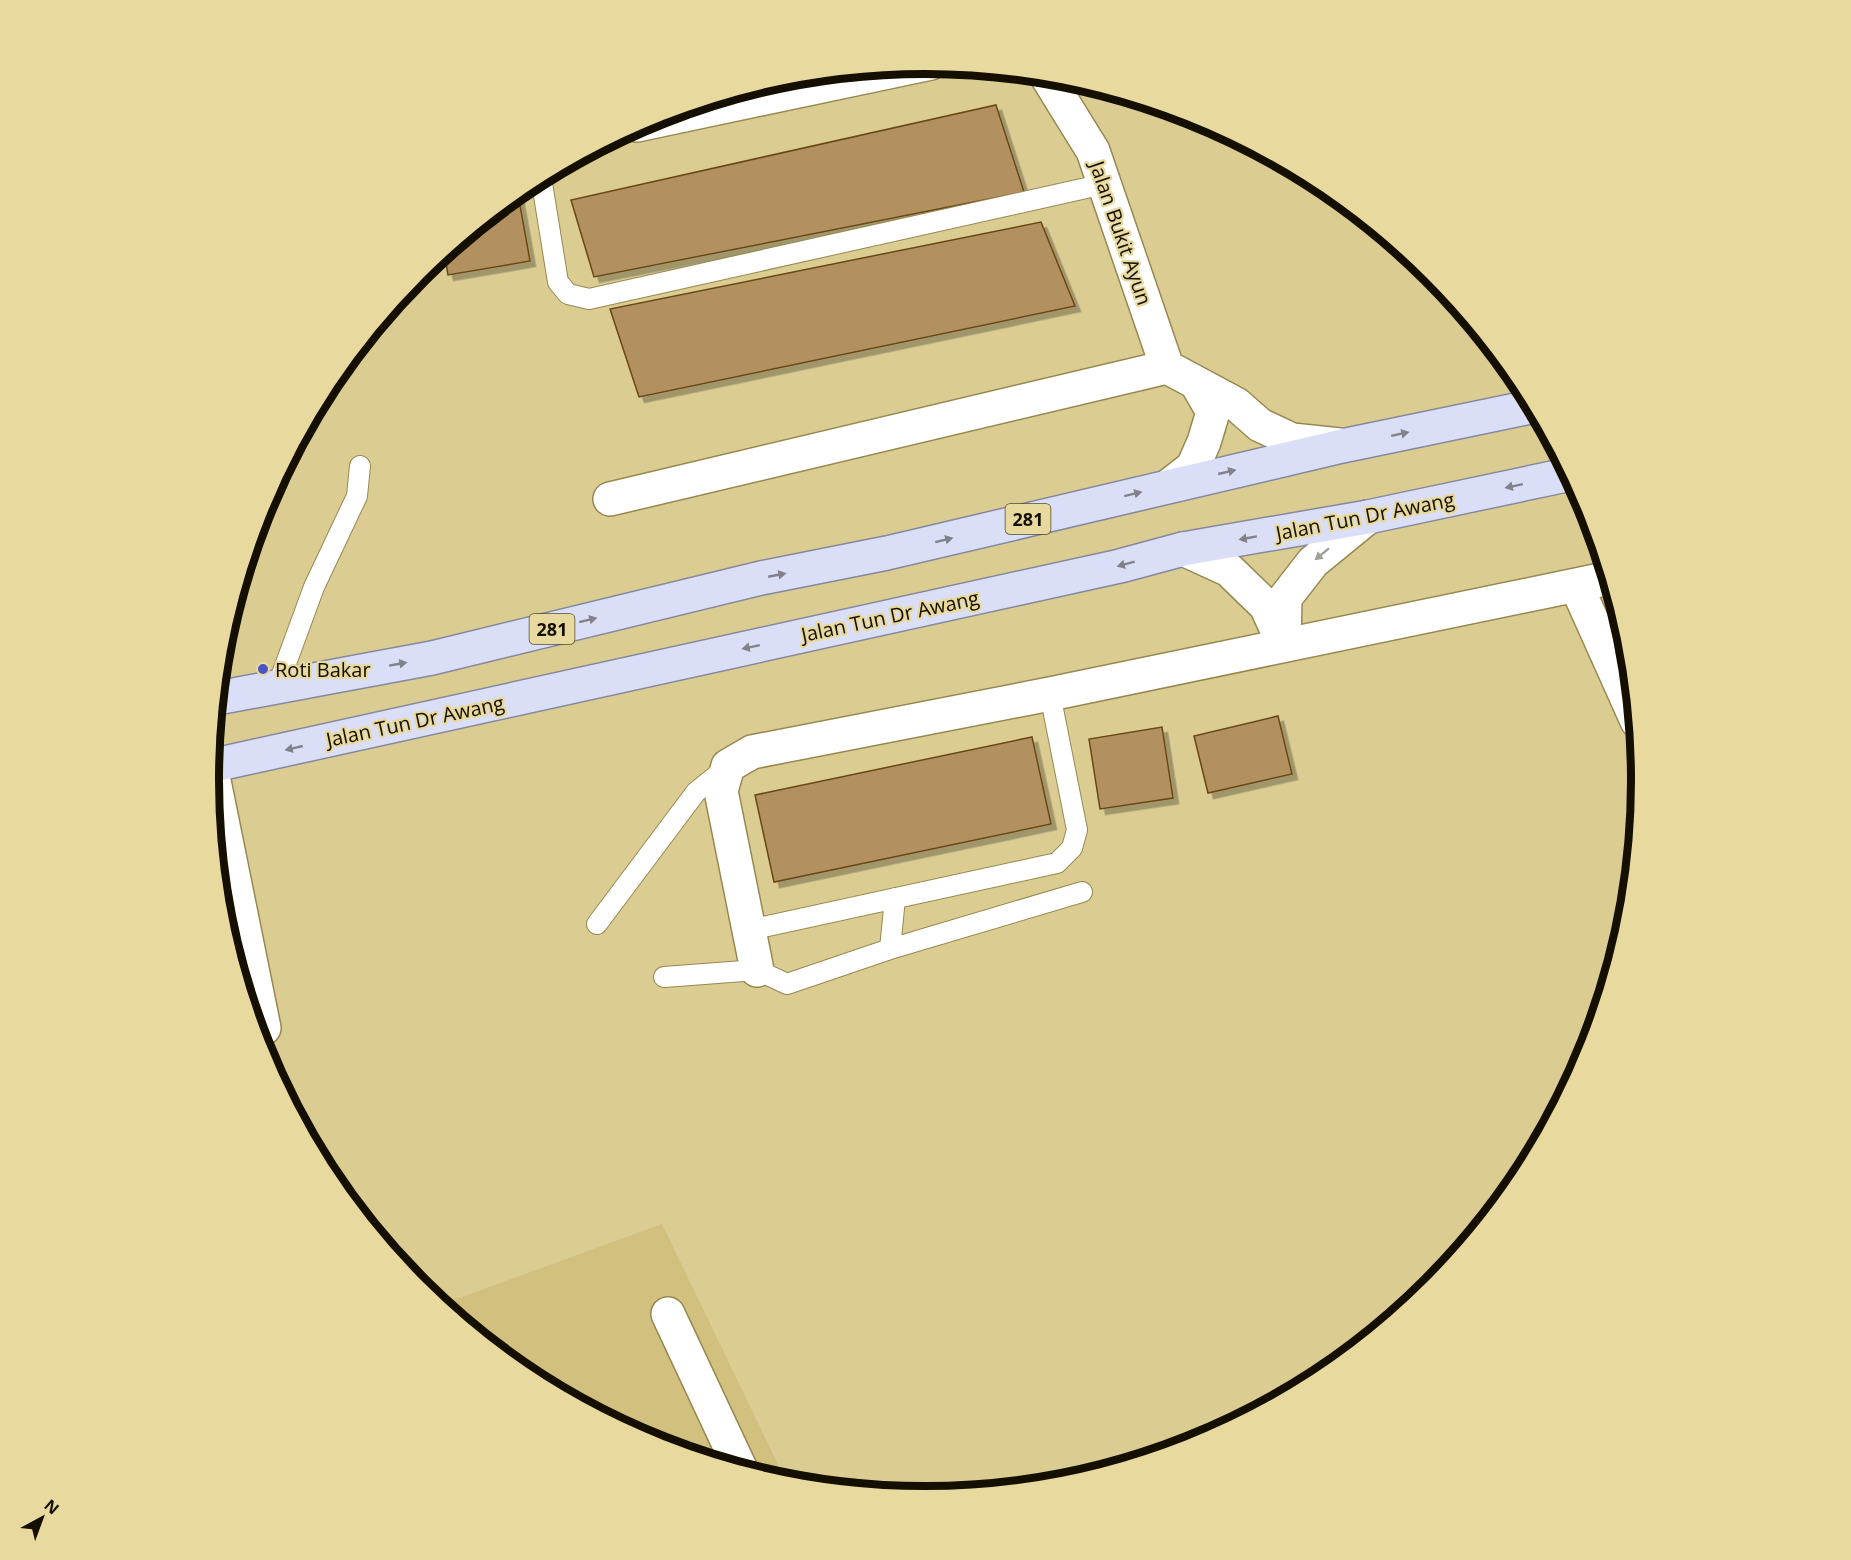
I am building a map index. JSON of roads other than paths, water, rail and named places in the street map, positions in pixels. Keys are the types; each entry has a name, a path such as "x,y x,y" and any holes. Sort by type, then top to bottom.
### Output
{"main road":[{"name":"281","path":"224,696 432,658 761,578 887,553 1170,485 1526,408"},
{"name":"Jalan Tun Dr Awang","path":"220,764 1120,566 1183,549 1368,517 1563,476"}],"street":[{"path":"691,114 869,76"},
{"name":"Jalan Bukit Ayun","path":"1052,85 1093,152 1167,368"},
{"path":"610,499 1167,368 1236,404 1260,425 1292,440 1342,446"},
{"path":"1170,485 1193,467 1213,412 1197,384"},
{"path":"1284,645 1285,598 1313,562 1368,517"},
{"path":"1183,549 1229,570 1266,606 1284,645"},
{"path":"757,970 721,791 728,766 752,752 1050,694 1603,579"},
{"path":"1576,585 1627,699"},
{"path":"220,813 264,1026"},
{"path":"668,1314 736,1460"}],"lane":[{"path":"542,187 558,282 568,294 589,299 1104,184"},
{"path":"278,685 314,587 357,496 360,466"},
{"path":"749,930 1057,863 1072,848 1077,830 1050,694"},
{"path":"597,924 696,792 728,766"},
{"path":"664,977 757,970 787,984 890,949 1082,892"},
{"path":"890,949 895,898"}],"place":[{"name":"Roti Bakar","path":"263,669"}]}
